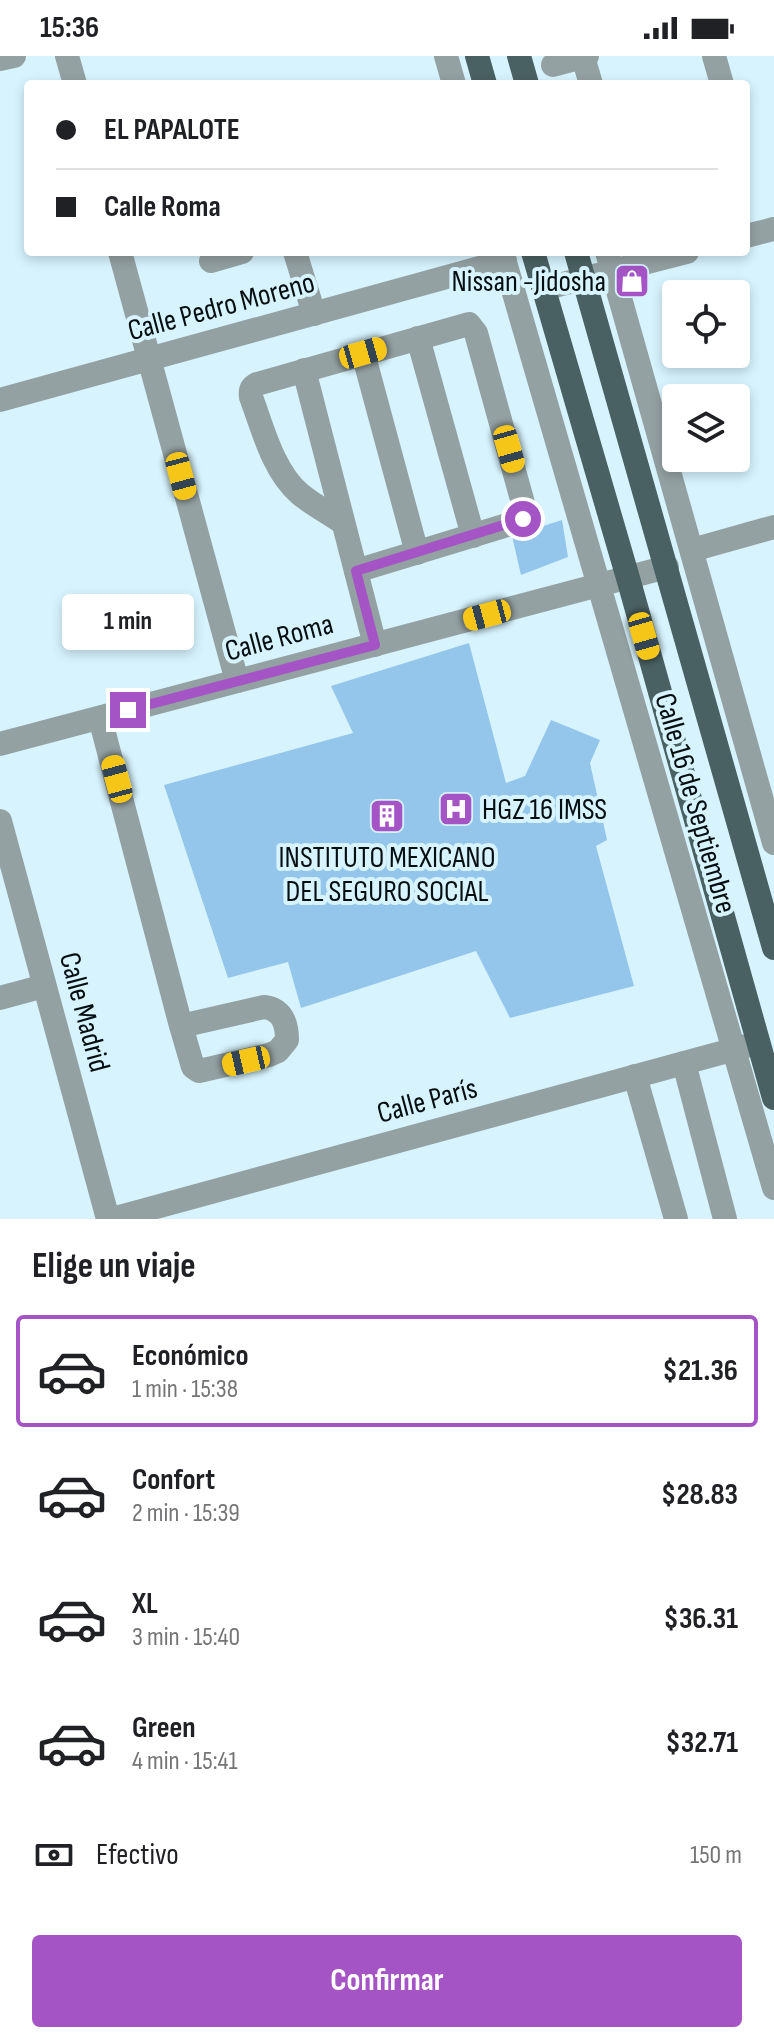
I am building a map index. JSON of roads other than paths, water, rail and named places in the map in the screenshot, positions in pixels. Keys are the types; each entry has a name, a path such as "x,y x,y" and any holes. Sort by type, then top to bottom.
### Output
{"main road":[{"path":"477,56 484,80"},
{"path":"519,56 526,80"},
{"name":"Calle 16 de Septiembre","path":"534,256 774,1098"},
{"name":"Calle 16 de Septiembre","path":"577,256 774,948"}],"street":[{"path":"0,59 14,56"},
{"path":"67,56 74,80"},
{"path":"446,56 453,80"},
{"path":"554,68 585,56 590,80"},
{"path":"714,56 717,80"},
{"path":"750,235 774,229"},
{"path":"121,256 237,681"},
{"path":"211,261 228,256"},
{"path":"296,256 314,314"},
{"name":"Calle Pedro Moreno","path":"0,400 314,314 504,256"},
{"name":"Calle 16 de Septiembre","path":"504,256 774,1188"},
{"path":"543,289 583,279 610,262 656,256"},
{"path":"610,262 774,840"},
{"path":"343,523 290,484 274,458 250,391 257,384 469,324 476,333 526,514 523,519 473,536 356,571"},
{"path":"418,338 473,536"},
{"path":"363,353 417,553"},
{"path":"304,370 375,645"},
{"path":"692,550 774,527"},
{"name":"Calle Roma","path":"0,744 667,567"},
{"path":"100,718 181,1026"},
{"name":"Calle Madrid","path":"0,821 110,1219"},
{"path":"0,998 44,986"},
{"name":"Calle París","path":"110,1219 758,1042"},
{"path":"684,1063 725,1219"},
{"path":"635,1076 676,1219"}],"place":[{"name":"Nissan -Jidosha","path":"632,281"},
{"name":"HGZ 16 IMSS","path":"456,809"},
{"name":"INSTITUTO MEXICANO DEL SEGURO SOCIAL","path":"387,816"}]}
